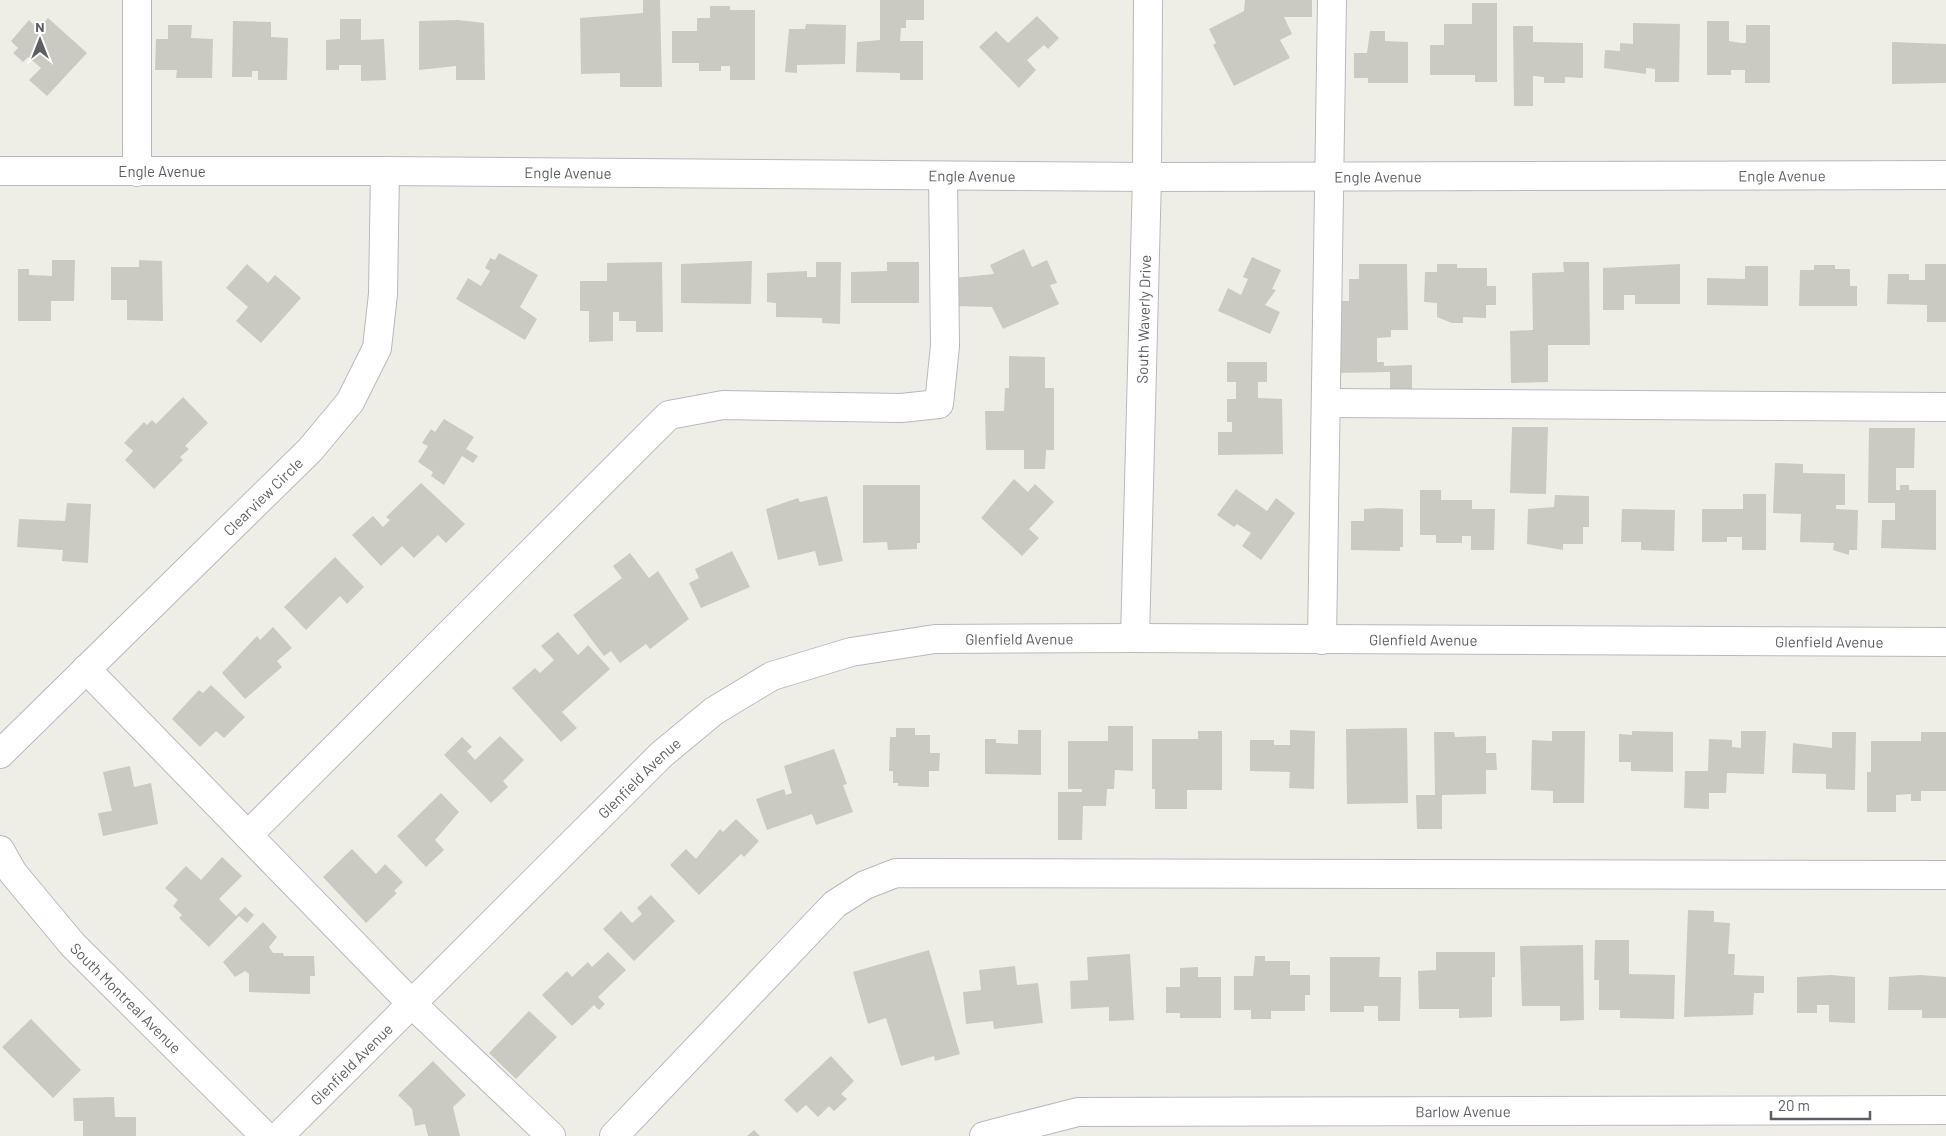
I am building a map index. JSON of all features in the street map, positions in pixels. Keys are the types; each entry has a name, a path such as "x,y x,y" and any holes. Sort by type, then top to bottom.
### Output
{"street":[{"path":"137,0 137,172"},
{"name":"South Waverly Drive","path":"1135,638 1147,177 1148,0"},
{"path":"1322,640 1328,403 1332,0"},
{"name":"Engle Avenue","path":"0,171 384,171 1147,177 1946,175"},
{"name":"Clearview Circle","path":"0,754 310,450 350,402 377,348 383,294 384,171"},
{"path":"248,835 669,415 723,405 901,408 939,404 945,346 943,176"},
{"path":"1328,403 1946,407"},
{"name":"Glenfield Avenue","path":"279,1136 662,754 714,711 772,676 851,652 935,639 1135,638 1946,642"},
{"path":"86,669 411,1003 550,1136"},
{"name":"South Montreal Avenue","path":"0,850 13,873 72,945 265,1136"},
{"path":"614,1136 835,904 865,884 896,873 1946,875"},
{"name":"Barlow Avenue","path":"984,1136 1078,1112 1946,1110"}],"building":[{"path":"643,0 660,0 662,87 620,87 620,73 581,74 580,18 643,13"},
{"path":"880,0 924,0 924,20 906,20 906,28 901,28 900,41 923,41 923,80 900,80 900,73 856,72 857,42 880,40"},
{"path":"1245,0 1312,0 1312,17 1284,17 1292,34 1280,40 1290,58 1234,86 1213,45 1216,43 1209,29 1244,11"},
{"path":"1472,3 1497,3 1497,82 1475,82 1475,75 1430,75 1430,45 1444,45 1444,24 1472,24"},
{"path":"710,6 730,6 730,10 755,10 755,80 730,80 730,66 721,66 721,71 699,71 699,63 672,63 672,31 697,31 697,18 710,18"},
{"path":"1037,16 1059,38 1048,49 1044,45 1027,60 1036,70 1019,88 979,47 996,31 1008,43"},
{"path":"48,18 87,53 47,96 29,80 41,68 28,57 23,62 13,53 18,48 11,41 29,20 38,29"},
{"path":"340,19 361,19 361,40 384,39 386,80 361,81 361,65 339,65 339,70 326,70 326,40 340,39"},
{"path":"458,20 484,23 485,80 456,80 456,66 419,70 419,21"},
{"path":"233,21 271,22 271,37 288,38 287,80 258,80 258,71 252,71 252,77 232,77"},
{"path":"1707,21 1729,21 1729,41 1741,43 1746,43 1746,25 1770,25 1770,83 1745,83 1745,70 1731,70 1731,75 1707,75"},
{"path":"1633,23 1680,24 1679,82 1655,82 1655,69 1646,68 1646,74 1604,68 1605,50 1620,51 1620,43 1633,44"},
{"path":"806,24 846,25 845,64 797,65 797,73 785,72 789,29 805,29"},
{"path":"168,25 192,25 191,38 213,39 212,78 176,78 177,70 155,70 156,39 168,39"},
{"path":"1513,26 1533,26 1533,42 1583,43 1583,78 1565,77 1565,83 1544,83 1544,77 1533,76 1533,106 1514,106"},
{"path":"1370,31 1385,31 1385,41 1408,42 1408,83 1368,83 1368,78 1354,78 1354,53 1367,53"},
{"path":"1892,42 1946,44 1946,83 1892,84"},
{"path":"1024,249 1032,267 1047,260 1057,283 1050,285 1059,304 1003,329 992,307 954,306 954,278 994,274 990,265"},
{"path":"499,253 538,275 520,307 537,319 525,340 456,299 468,278 481,286 490,271 485,268 490,258 495,260"},
{"path":"1252,257 1281,270 1272,289 1276,290 1265,305 1280,312 1270,334 1218,311 1228,288 1241,295 1248,279 1243,277"},
{"path":"52,260 75,260 74,301 51,301 51,321 18,321 18,269 29,269 29,275 52,276"},
{"path":"139,260 162,261 163,321 127,320 127,300 111,300 111,267 139,267"},
{"path":"752,261 751,304 681,303 681,264"},
{"path":"662,262 663,332 636,332 636,321 619,321 619,312 613,312 613,341 589,342 589,311 580,311 580,281 607,281 607,263"},
{"path":"816,262 841,262 840,324 822,323 822,318 776,317 776,303 767,302 767,273 807,271 807,277 816,277"},
{"path":"887,262 919,262 919,303 851,303 851,272 887,271"},
{"path":"1563,262 1589,262 1590,345 1548,345 1548,382 1511,383 1510,331 1533,330 1532,273 1564,272"},
{"path":"247,264 268,283 275,275 301,298 261,343 236,321 248,307 226,288"},
{"path":"1359,264 1407,264 1408,330 1391,330 1391,337 1377,338 1377,362 1384,362 1384,366 1412,365 1412,390 1390,390 1390,372 1337,373 1336,301 1349,301 1349,279 1359,279"},
{"path":"1437,264 1457,264 1457,268 1487,268 1487,286 1496,286 1496,305 1486,305 1486,318 1463,317 1463,323 1452,323 1437,317 1437,303 1424,302 1425,272 1437,272"},
{"path":"1680,264 1680,304 1635,304 1635,295 1624,295 1624,310 1603,310 1603,268"},
{"path":"1925,264 1946,264 1946,322 1927,322 1927,305 1887,304 1888,274 1909,274 1909,280 1925,280"},
{"path":"1814,265 1835,265 1835,269 1850,269 1850,286 1857,286 1857,306 1799,306 1800,270 1814,270"},
{"path":"1745,266 1768,266 1768,306 1707,305 1707,278 1745,279"},
{"path":"1009,356 1045,357 1045,388 1054,388 1054,450 1046,450 1045,469 1024,469 1024,450 986,450 985,411 1004,411 1005,388 1009,388"},
{"path":"1227,362 1267,362 1267,382 1258,382 1258,398 1282,399 1283,454 1218,455 1218,432 1232,432 1232,422 1227,422 1227,399 1236,399 1236,382 1227,382"},
{"path":"183,397 208,423 185,446 189,449 180,457 183,460 154,489 125,460 133,451 124,443 144,422 147,425 152,420 156,424"},
{"path":"444,419 474,437 466,449 478,456 473,463 462,456 444,485 431,476 433,472 418,462 428,446 422,443 431,429 435,432"},
{"path":"1512,427 1548,427 1546,494 1510,493"},
{"path":"1869,428 1915,428 1914,468 1896,468 1896,490 1900,490 1900,485 1909,485 1909,490 1936,490 1936,550 1881,548 1882,520 1895,520 1895,503 1868,503"},
{"path":"1775,463 1803,464 1803,473 1845,474 1845,505 1836,505 1836,509 1858,510 1857,550 1849,550 1849,555 1833,550 1834,543 1800,542 1801,514 1773,513"},
{"path":"1014,479 1028,492 1035,484 1054,502 1029,529 1039,538 1022,556 981,518"},
{"path":"421,483 465,524 446,543 438,535 414,558 402,546 381,566 352,535 373,516 383,527 390,520 386,517"},
{"path":"863,485 920,485 920,543 917,543 917,549 888,550 887,542 863,543"},
{"path":"1236,489 1267,511 1276,498 1295,513 1261,560 1242,546 1251,533 1237,524 1234,527 1217,515"},
{"path":"1420,490 1441,490 1441,500 1472,500 1472,509 1495,509 1494,550 1471,550 1471,536 1462,536 1462,543 1436,543 1436,535 1420,535"},
{"path":"1743,494 1766,494 1766,550 1742,550 1742,537 1727,537 1727,542 1702,542 1702,509 1743,509"},
{"path":"1555,495 1589,496 1589,527 1583,527 1583,544 1563,544 1563,550 1527,544 1528,509 1554,507"},
{"path":"827,496 843,561 819,566 815,551 778,560 766,509 798,498 800,502"},
{"path":"67,503 91,504 88,563 62,561 63,550 17,547 19,519 65,521"},
{"path":"1364,509 1403,509 1403,547 1400,547 1400,551 1351,550 1351,521 1364,521"},
{"path":"1622,509 1675,510 1674,551 1641,550 1641,542 1621,542"},
{"path":"732,551 750,587 701,608 689,583 699,578 695,569"},
{"path":"630,553 649,578 658,571 689,619 650,649 646,644 620,663 611,651 604,656 573,615 622,578 613,566"},
{"path":"335,557 364,587 347,604 340,596 306,630 284,607"},
{"path":"273,627 292,648 277,661 282,667 245,699 222,673 257,636 260,640"},
{"path":"558,632 578,655 588,645 610,669 562,712 577,728 561,742 512,688 535,668 540,673 554,660 541,646"},
{"path":"211,685 245,717 224,738 216,731 200,747 172,719 199,690 203,693"},
{"path":"1108,726 1133,726 1133,771 1115,770 1114,789 1107,789 1106,806 1083,806 1082,840 1058,840 1058,792 1082,792 1082,789 1068,789 1068,741 1108,741"},
{"path":"896,728 915,728 915,735 930,735 930,753 940,753 939,771 929,771 929,787 898,786 898,783 893,783 893,771 889,771 890,737 896,737"},
{"path":"1407,728 1408,803 1347,804 1346,729"},
{"path":"1018,730 1041,730 1041,775 985,774 985,739 996,739 996,743 1018,744"},
{"path":"1290,730 1315,731 1314,789 1289,788 1290,772 1250,771 1250,740 1274,740 1274,745 1290,745"},
{"path":"1198,731 1222,731 1222,790 1187,790 1187,809 1155,809 1155,789 1152,789 1152,739 1198,739"},
{"path":"1552,731 1585,731 1584,803 1553,803 1553,791 1531,790 1532,740 1552,741"},
{"path":"1632,731 1673,732 1673,772 1631,771 1631,762 1619,762 1619,734 1632,735"},
{"path":"1741,731 1766,731 1764,774 1727,773 1726,793 1709,793 1709,809 1684,808 1685,771 1708,771 1709,739 1732,740 1732,747 1741,748"},
{"path":"1434,732 1454,732 1455,737 1486,736 1486,753 1496,753 1497,770 1486,770 1486,794 1442,795 1442,829 1417,829 1416,795 1435,795"},
{"path":"1832,732 1856,732 1855,790 1826,789 1826,774 1792,773 1793,743 1832,748"},
{"path":"1921,732 1946,732 1946,791 1921,791 1921,801 1911,801 1911,794 1896,795 1896,812 1867,812 1867,772 1871,772 1871,741 1921,741"},
{"path":"500,736 524,760 503,781 508,787 491,803 444,755 462,737 472,747 467,751 475,760"},
{"path":"834,749 847,784 843,785 853,812 816,825 812,814 767,830 756,799 784,789 786,795 792,793 784,766"},
{"path":"130,766 134,787 151,783 158,824 103,836 98,813 112,811 103,772"},
{"path":"441,793 459,812 435,840 444,850 426,867 397,836"},
{"path":"736,819 759,841 744,857 741,854 699,895 670,865 686,849 696,859 720,829 723,832"},
{"path":"352,849 376,874 385,864 403,882 394,891 397,893 366,923 323,877"},
{"path":"222,857 242,876 219,899 236,916 245,907 254,915 247,923 239,916 209,947 179,918 182,915 173,906 178,900 165,888 186,866 201,880"},
{"path":"651,895 675,921 634,961 603,929 621,911 632,923 642,914 637,908"},
{"path":"1688,910 1714,911 1714,922 1730,923 1728,954 1735,954 1734,975 1764,976 1764,993 1754,993 1753,1015 1684,1017"},
{"path":"263,922 277,937 269,947 273,953 283,953 284,956 314,956 315,976 310,976 310,994 249,992 249,974 245,971 235,977 223,962"},
{"path":"1595,940 1629,940 1629,974 1675,975 1674,1019 1620,1018 1620,1010 1599,1010 1599,980 1594,980"},
{"path":"1583,945 1584,1020 1560,1021 1560,1006 1522,1006 1520,946"},
{"path":"929,950 960,1054 935,1061 934,1056 901,1066 886,1018 868,1024 853,972"},
{"path":"608,952 626,970 598,997 605,1004 599,1010 594,1005 572,1026 542,995 567,971 572,977 588,962 592,967"},
{"path":"1436,952 1495,952 1495,977 1492,977 1492,1017 1459,1018 1459,1009 1419,1009 1418,971 1436,970"},
{"path":"1130,954 1134,1020 1109,1021 1109,1007 1071,1009 1070,981 1088,980 1087,957"},
{"path":"1255,956 1265,956 1265,961 1290,961 1290,975 1310,975 1310,995 1305,995 1305,1011 1271,1011 1271,1019 1251,1019 1251,1010 1234,1010 1234,976 1253,976"},
{"path":"1330,957 1380,957 1379,977 1401,977 1400,1021 1378,1021 1378,1006 1364,1006 1364,1012 1330,1012"},
{"path":"1015,966 1017,985 1038,983 1043,1023 994,1029 993,1021 966,1024 963,992 981,990 979,970"},
{"path":"1198,967 1198,977 1221,977 1221,1018 1180,1018 1180,1013 1166,1013 1166,987 1180,987 1180,968"},
{"path":"1831,975 1855,977 1855,1023 1829,1022 1829,1005 1817,1005 1817,1013 1797,1013 1797,977"},
{"path":"1920,975 1946,977 1946,1018 1922,1018 1922,1010 1888,1010 1889,977"},
{"path":"529,1011 557,1037 516,1079 489,1053"},
{"path":"31,1019 81,1070 53,1098 2,1047"},
{"path":"831,1056 854,1081 841,1094 847,1099 834,1111 829,1106 818,1117 806,1105 797,1113 784,1100"},
{"path":"433,1061 466,1095 453,1107 460,1136 428,1136 425,1124 415,1126 412,1109 398,1095"},
{"path":"114,1097 115,1117 136,1117 136,1136 83,1136 83,1121 74,1121 73,1098"},
{"path":"754,1130 760,1136 747,1136"}]}
